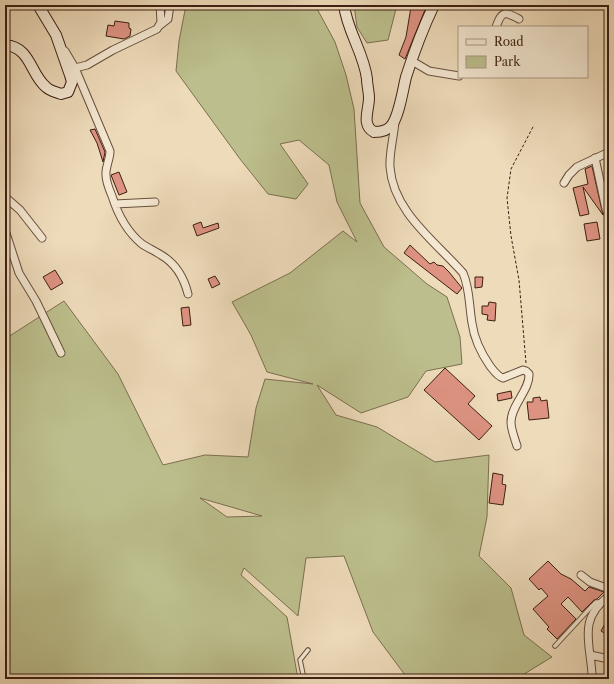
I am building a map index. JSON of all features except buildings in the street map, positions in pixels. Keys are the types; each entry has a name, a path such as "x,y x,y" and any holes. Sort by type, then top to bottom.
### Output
{"main road":[{"path":"5,45 14,47 23,54 46,87 61,94 68,92 72,82 56,36 38,5"},
{"path":"344,5 350,28 366,74 369,99 366,120 368,127 374,132 380,132 391,126 396,118 420,36 434,5"}],"street":[{"path":"159,27 161,22 160,5"},
{"path":"74,68 88,65 113,50 156,29 168,20 170,5"},
{"path":"496,26 499,18 504,14 508,13 519,20"},
{"path":"56,36 74,68 110,151 106,180 122,221 133,236 150,250 169,260 186,284 188,294"},
{"path":"412,61 429,71 458,76"},
{"path":"396,118 390,168 394,185 402,203 409,216 463,273 467,283 472,323 477,342 486,360 497,375 503,378 524,370 530,377 511,418 512,430 518,446"},
{"path":"564,183 568,175 577,167 609,152"},
{"path":"595,158 609,217"},
{"path":"5,197 20,210 42,238"},
{"path":"115,204 156,202"},
{"path":"5,230 19,273 36,302 61,353"},
{"path":"581,575 590,582 609,589"},
{"path":"591,679 592,674 587,628 596,608 609,596"},
{"path":"590,655 609,659"}],"lane":[{"path":"555,646 596,602 601,602"},
{"path":"304,679 300,660 308,650"}],"path":[{"path":"526,371 519,280 511,236 507,198 511,169 534,125"}],"green space":[{"path":"186,5 315,5 335,42 346,75 354,109 360,203 384,247 427,284 447,297 460,337 462,364 426,371 408,397 361,413 317,385 336,415 377,427 435,462 489,455 487,517 479,556 511,588 524,635 552,657 516,679 408,679 373,632 344,556 306,558 298,616 244,568 241,575 287,617 298,679 5,679 5,339 64,301 118,374 163,465 205,455 248,457 256,408 265,379 313,384 267,372 251,335 232,302 290,273 343,231 357,242 337,202 329,165 299,140 280,144 308,184 296,199 268,194 240,159 176,71 179,41","holes":["200,498 262,516 227,517"]},
{"path":"354,5 397,5 388,40 367,43 357,27"}]}
